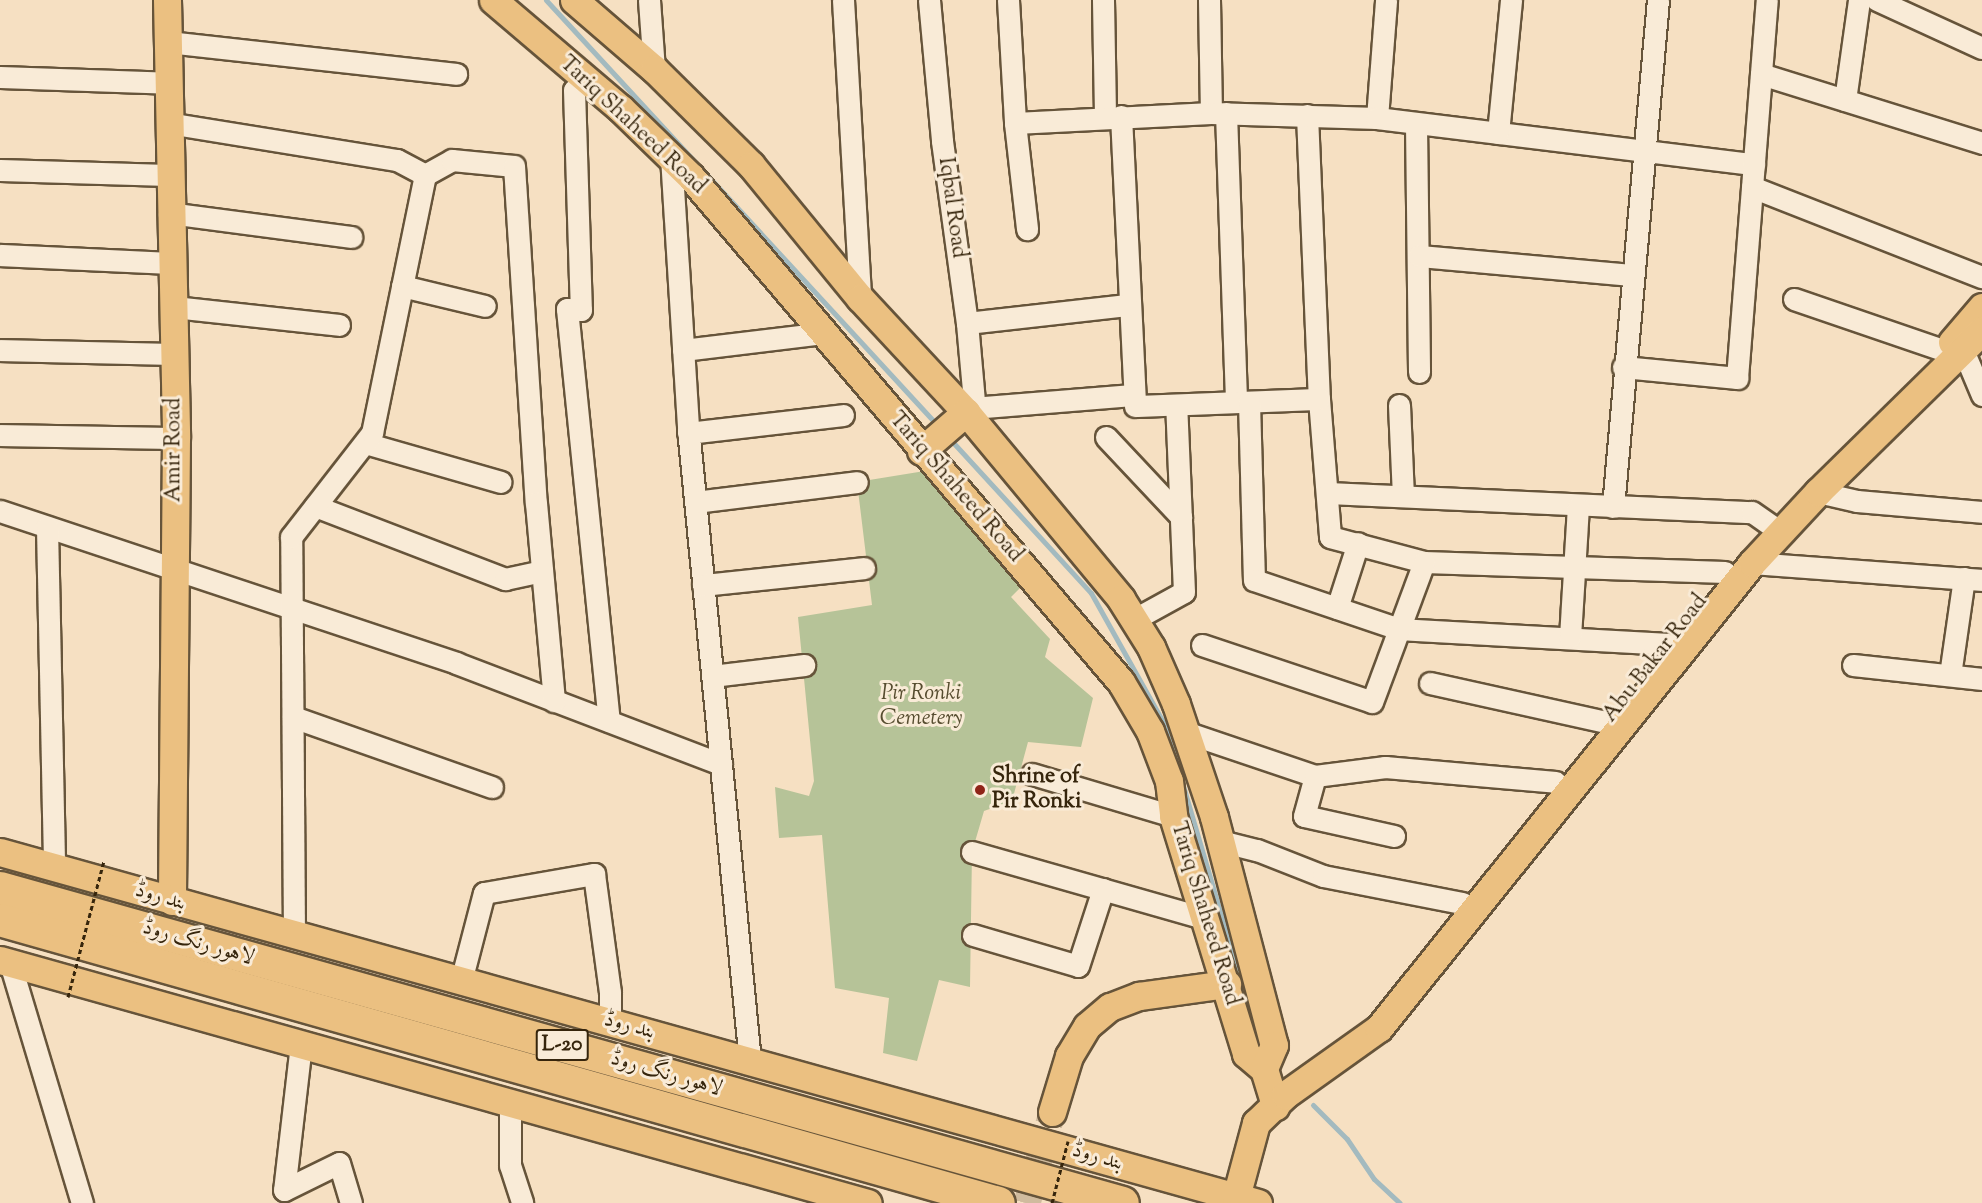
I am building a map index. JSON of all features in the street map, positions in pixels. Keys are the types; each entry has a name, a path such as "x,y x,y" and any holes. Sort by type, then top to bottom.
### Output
{"highway":[{"name":"لاہور رنگ روڈ","path":"0,888 1123,1203"},
{"name":"لاہور رنگ روڈ","path":"0,920 999,1203"}],"main road":[{"name":"Amir Road","path":"167,0 168,175 174,307 176,438 172,901"},
{"name":"Tariq Shaheed Road","path":"493,0 586,79 671,156 1121,682 1150,731 1169,781 1173,816 1227,984 1246,1054 1264,1068 1275,1106"},
{"name":"Tariq Shaheed Road","path":"574,0 654,69 751,165 860,298 966,412 1133,620 1151,648 1185,732 1220,841 1274,1046 1264,1068"},
{"name":"Abu Bakar Road","path":"1360,1038 1370,1017 1555,782 1606,722 1725,572 1818,492 1963,344 1982,307"},
{"name":"Abu Bakar Road","path":"1247,1200 1256,1123 1360,1038 1379,1028 1752,563 1775,528 1963,344"},
{"path":"923,449 966,412"},
{"name":"بند روڈ","path":"0,852 1247,1200"},
{"path":"7,975 301,1044 868,1203"},
{"path":"1052,1112 1069,1056 1087,1026 1110,1007 1139,996 1227,984"}],"street":[{"path":"649,0 654,69"},
{"path":"843,0 860,298"},
{"name":"Iqbal Road","path":"929,0 942,141 967,323 966,412"},
{"path":"1008,0 1015,123 1027,229"},
{"path":"1103,0 1132,395 1135,406 1319,399"},
{"path":"1209,0 1242,402 1254,580 1399,629 1668,644"},
{"path":"1377,118 1386,0"},
{"path":"1498,133 1511,0"},
{"path":"1613,507 1623,368 1658,0"},
{"path":"1623,368 1737,378 1767,0"},
{"path":"1845,100 1859,0"},
{"path":"1877,0 1982,48"},
{"path":"168,42 456,74"},
{"path":"1761,74 1982,143"},
{"path":"0,77 168,83"},
{"path":"586,79 574,90 581,310 567,309 609,721"},
{"path":"1015,123 1113,116 1218,113 1377,118 1754,164"},
{"path":"1306,115 1319,399 1330,537 1424,562 1725,572"},
{"path":"168,123 397,160 425,175"},
{"path":"1416,124 1419,372"},
{"path":"671,156 688,433 750,1061"},
{"path":"294,935 291,537 372,433 425,175 452,160 514,166 542,571 554,701"},
{"path":"0,170 168,175"},
{"path":"1752,187 1982,277"},
{"path":"169,213 351,237"},
{"path":"0,255 171,263"},
{"path":"1419,256 1632,275"},
{"path":"402,286 485,306"},
{"path":"1794,299 1963,344 1982,395"},
{"path":"967,323 1127,305"},
{"path":"174,307 339,325"},
{"path":"683,350 822,333"},
{"path":"0,350 174,354"},
{"path":"966,412 1132,395"},
{"path":"1133,620 1184,592 1176,405"},
{"path":"1399,405 1403,495"},
{"path":"688,433 843,415"},
{"path":"0,435 176,438"},
{"path":"1106,437 1181,517"},
{"path":"364,442 501,482"},
{"path":"695,502 857,482"},
{"path":"1818,492 1857,501 1982,512"},
{"path":"1328,494 1403,495 1578,507 1752,512 1775,528"},
{"path":"315,506 505,579 542,571"},
{"path":"1570,637 1572,566 1578,507"},
{"path":"0,511 292,607 609,721 721,764"},
{"path":"47,527 54,868"},
{"path":"1337,608 1358,543"},
{"path":"1202,645 1372,702 1424,562"},
{"path":"1752,563 1973,579 1950,675"},
{"path":"703,585 864,568"},
{"path":"712,676 804,665"},
{"path":"1854,665 1982,679"},
{"path":"1430,683 1606,722"},
{"path":"293,717 492,787"},
{"path":"1185,732 1315,776 1385,767 1555,782"},
{"path":"1032,774 1173,816"},
{"path":"1315,776 1304,816 1395,836"},
{"path":"1220,841 1257,850 1323,876 1462,903"},
{"path":"972,852 1207,919"},
{"path":"461,981 484,893 594,874 610,992 610,1022"},
{"path":"973,935 1078,966 1103,889"},
{"path":"7,975 82,1203"},
{"path":"301,1044 284,1190 339,1163 351,1203"},
{"path":"510,1103 510,1165 522,1203"}],"path":[{"path":"68,997 104,861"},
{"path":"1052,1203 1068,1141"}],"green space":[{"name":"Pir Ronki Cemetery","path":"937,469 1031,577 1011,597 1050,639 1045,657 1093,698 1081,747 1028,742 1012,801 984,811 972,852 970,987 939,980 917,1061 883,1053 889,998 835,988 822,835 779,838 775,787 809,796 814,781 798,617 872,605 857,482"}],"waterway":[{"path":"546,0 939,427"},
{"path":"949,438 1091,593 1166,727 1178,767"},
{"path":"1181,779 1260,1047"},
{"path":"1313,1105 1347,1139 1374,1179 1400,1203"}],"tunnel":[{"path":"1027,1203 1052,1112"}],"place":[{"name":"Shrine of Pir Ronki","path":"980,790"}]}
